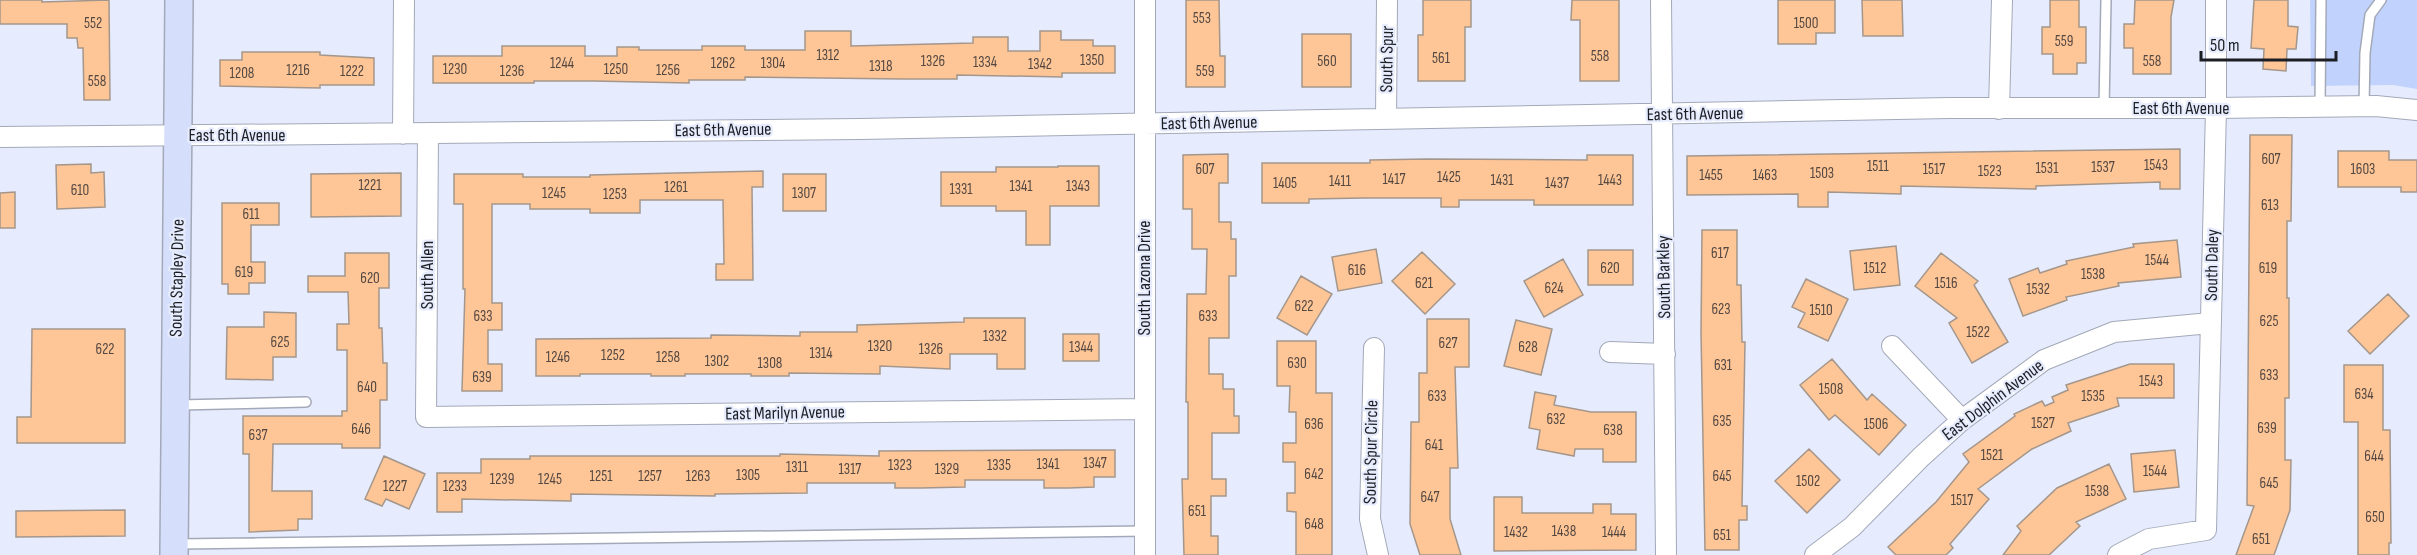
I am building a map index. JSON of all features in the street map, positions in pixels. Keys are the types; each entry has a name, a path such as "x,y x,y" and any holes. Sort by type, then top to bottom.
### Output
{"main road":[{"name":"South Stapley Drive","path":"174,550 179,0"}],"street":[{"path":"403,134 404,0"},
{"name":"South Lazona Drive","path":"1145,0 1145,555"},
{"name":"South Spur","path":"1386,119 1387,0"},
{"name":"South Barkley","path":"1661,0 1666,555"},
{"path":"1999,109 2002,0"},
{"name":"South Daley","path":"2118,555 2149,539 2206,530 2216,108 2216,0"},
{"name":"East 6th Avenue","path":"0,137 1144,124 1949,108 2364,106 2417,110"},
{"name":"South Allen","path":"426,417 428,133"},
{"name":"East Dolphin Avenue","path":"1815,555 1852,527 1921,457 1962,420 2044,360 2114,332 2210,322"},
{"path":"1892,346 1962,420"},
{"name":"South Spur Circle","path":"1374,348 1370,519 1378,555"},
{"path":"1610,352 1665,354"},
{"name":"East Marilyn Avenue","path":"426,417 1145,410"}],"lane":[{"path":"2104,109 2106,0"},
{"path":"2320,107 2321,0"},
{"path":"2364,106 2365,53 2370,15 2381,0"},
{"path":"176,405 306,402"},
{"path":"174,550 1146,531"}],"shaded area":[{"path":"2310,0 2417,0 2417,89 2393,85 2311,86"}],"building":[{"path":"0,0 42,0 42,2 109,0 110,100 84,100 83,48 78,48 77,38 67,38 67,24 0,24"},
{"path":"1186,0 1219,0 1220,56 1225,56 1225,87 1186,87"},
{"path":"1423,0 1471,0 1471,27 1465,27 1465,81 1418,81 1418,35 1423,35"},
{"path":"1572,0 1619,0 1619,81 1580,81 1580,20 1571,20"},
{"path":"1778,0 1835,0 1835,33 1816,33 1816,44 1778,44"},
{"path":"1862,0 1902,0 1903,36 1863,36"},
{"path":"2050,0 2079,0 2079,27 2086,27 2086,63 2077,63 2077,74 2053,74 2053,54 2042,54 2042,27 2050,27"},
{"path":"2135,0 2174,0 2171,17 2171,74 2133,74 2133,48 2124,48 2124,24 2134,24"},
{"path":"2254,0 2288,0 2288,26 2298,27 2296,49 2287,49 2286,71 2263,69 2264,49 2251,48"},
{"path":"805,31 851,31 851,46 973,43 973,37 1008,37 1008,51 1040,51 1040,31 1061,31 1061,40 1093,40 1093,46 1115,46 1115,73 1062,73 1062,77 957,75 957,79 745,77 745,80 689,80 689,83 534,81 534,83 433,83 433,56 502,56 502,46 585,46 585,56 617,56 617,47 639,47 639,50 702,50 702,46 745,46 745,50 805,50"},
{"path":"1302,34 1351,34 1351,87 1302,87"},
{"path":"242,52 320,52 320,55 374,58 374,85 320,85 320,88 220,86 220,60 242,60"},
{"path":"2250,135 2292,135 2291,221 2287,221 2289,398 2285,398 2285,460 2291,460 2290,510 2274,555 2236,555 2254,506 2247,505"},
{"path":"2180,149 2180,189 2160,189 2160,182 2036,186 2036,189 1901,186 1901,194 1828,192 1828,207 1798,207 1798,194 1687,195 1687,156"},
{"path":"2338,151 2389,151 2389,160 2417,160 2417,192 2401,192 2401,187 2338,187"},
{"path":"1228,154 1228,183 1219,183 1219,222 1231,222 1231,239 1236,239 1236,276 1229,276 1229,338 1209,338 1209,374 1223,374 1223,389 1234,389 1234,416 1239,416 1239,433 1212,433 1212,479 1226,479 1226,496 1211,496 1211,536 1218,536 1218,555 1184,555 1182,479 1188,479 1187,294 1206,294 1207,249 1192,249 1192,209 1183,209 1183,155"},
{"path":"1587,155 1633,155 1633,205 1534,205 1534,200 1459,200 1459,207 1441,207 1441,198 1309,199 1309,203 1262,203 1262,163 1370,163 1370,160 1427,159 1587,160"},
{"path":"91,164 91,173 104,172 105,207 57,209 56,165"},
{"path":"1099,166 1099,206 1050,206 1050,245 1026,245 1026,211 996,211 996,206 941,206 941,172 996,172 996,167"},
{"path":"763,171 763,187 752,187 753,280 716,280 716,264 724,264 723,200 640,200 640,213 590,213 590,209 530,209 530,204 492,204 492,303 502,303 502,330 488,330 488,364 502,364 502,391 462,391 465,289 463,289 463,204 454,204 454,174 590,177 590,175"},
{"path":"401,173 401,216 311,217 311,174"},
{"path":"783,174 826,174 826,211 783,211"},
{"path":"15,192 15,228 0,228 0,193"},
{"path":"222,203 279,203 279,225 251,225 251,262 265,262 265,283 249,283 249,294 228,294 228,284 222,284"},
{"path":"1702,230 1737,230 1737,285 1741,285 1742,342 1745,342 1742,506 1747,506 1747,520 1739,520 1739,550 1705,550 1701,333"},
{"path":"2177,240 2181,277 2118,283 2119,286 2066,297 2067,300 2023,316 2009,279 2038,268 2040,273 2067,264 2066,261 2134,247 2133,244"},
{"path":"1896,246 1900,285 1854,290 1850,251"},
{"path":"1376,249 1382,283 1338,291 1332,257"},
{"path":"1588,250 1633,250 1633,285 1588,285"},
{"path":"1422,252 1455,284 1425,314 1392,281"},
{"path":"345,253 389,253 389,288 379,288 379,328 382,328 383,363 387,363 387,400 380,400 380,448 342,448 342,444 273,444 272,491 312,491 312,519 298,519 298,530 249,532 249,454 243,454 243,416 342,416 342,411 347,411 347,350 337,350 337,324 349,324 348,292 308,292 308,276 345,276"},
{"path":"1941,253 1978,281 1974,285 2008,342 1972,363 1949,323 1957,318 1915,286"},
{"path":"1563,259 1583,295 1544,317 1524,281"},
{"path":"1301,276 1332,294 1307,335 1277,318"},
{"path":"1806,279 1848,299 1828,341 1798,327 1805,313 1792,307"},
{"path":"2388,294 2409,316 2370,354 2348,331"},
{"path":"264,312 296,313 296,357 273,357 273,380 226,379 227,327 264,327"},
{"path":"964,318 1025,318 1025,369 997,369 997,354 950,354 950,369 880,366 880,374 536,376 536,339 711,338 711,335 800,336 800,332 857,332 857,325 964,322"},
{"path":"1427,319 1469,319 1469,367 1455,367 1458,468 1450,468 1450,519 1461,555 1420,555 1410,524 1411,422 1419,422 1419,373 1427,373"},
{"path":"1516,320 1552,329 1541,375 1504,366"},
{"path":"32,329 125,329 125,443 17,443 17,417 31,417"},
{"path":"1063,334 1099,334 1099,361 1063,361"},
{"path":"1277,341 1316,341 1316,393 1332,393 1332,555 1296,555 1296,512 1287,511 1287,493 1295,493 1295,462 1283,462 1283,443 1296,443 1296,412 1289,412 1290,386 1277,386"},
{"path":"1832,359 1867,400 1872,394 1906,425 1879,455 1835,415 1829,420 1800,385"},
{"path":"2130,364 2174,364 2174,398 2117,398 2119,406 2068,423 2071,431 2032,449 1978,489 1989,499 1950,544 1953,548 1946,555 1896,555 1888,547 1936,502 1969,462 1963,454 2015,416 2014,414 2042,401 2045,406 2054,402 2052,397 2068,390 2066,385"},
{"path":"2344,365 2383,365 2383,430 2390,430 2391,543 2389,543 2389,555 2358,555 2358,422 2344,422"},
{"path":"1535,392 1556,396 1554,405 1591,412 1636,412 1636,462 1603,462 1603,449 1575,449 1574,456 1537,449 1540,430 1529,428"},
{"path":"1809,449 1840,480 1807,513 1775,481"},
{"path":"1115,450 1115,477 1094,477 1094,487 1044,488 1044,480 965,480 965,487 921,488 895,488 895,483 807,483 807,493 715,494 715,496 571,494 571,501 462,499 462,512 437,512 437,473 481,473 481,459 530,459 530,456 780,456 780,454 879,456 879,451"},
{"path":"2175,450 2179,487 2134,492 2131,454"},
{"path":"384,456 425,474 409,509 386,499 382,506 365,499"},
{"path":"2109,464 2126,499 2076,522 2080,526 2049,555 2003,555 2021,531 2017,526 2057,488"},
{"path":"1494,497 1522,497 1522,513 1593,513 1593,504 1611,504 1611,514 1636,514 1636,550 1494,551"},
{"path":"125,510 125,536 16,537 16,511"}]}
